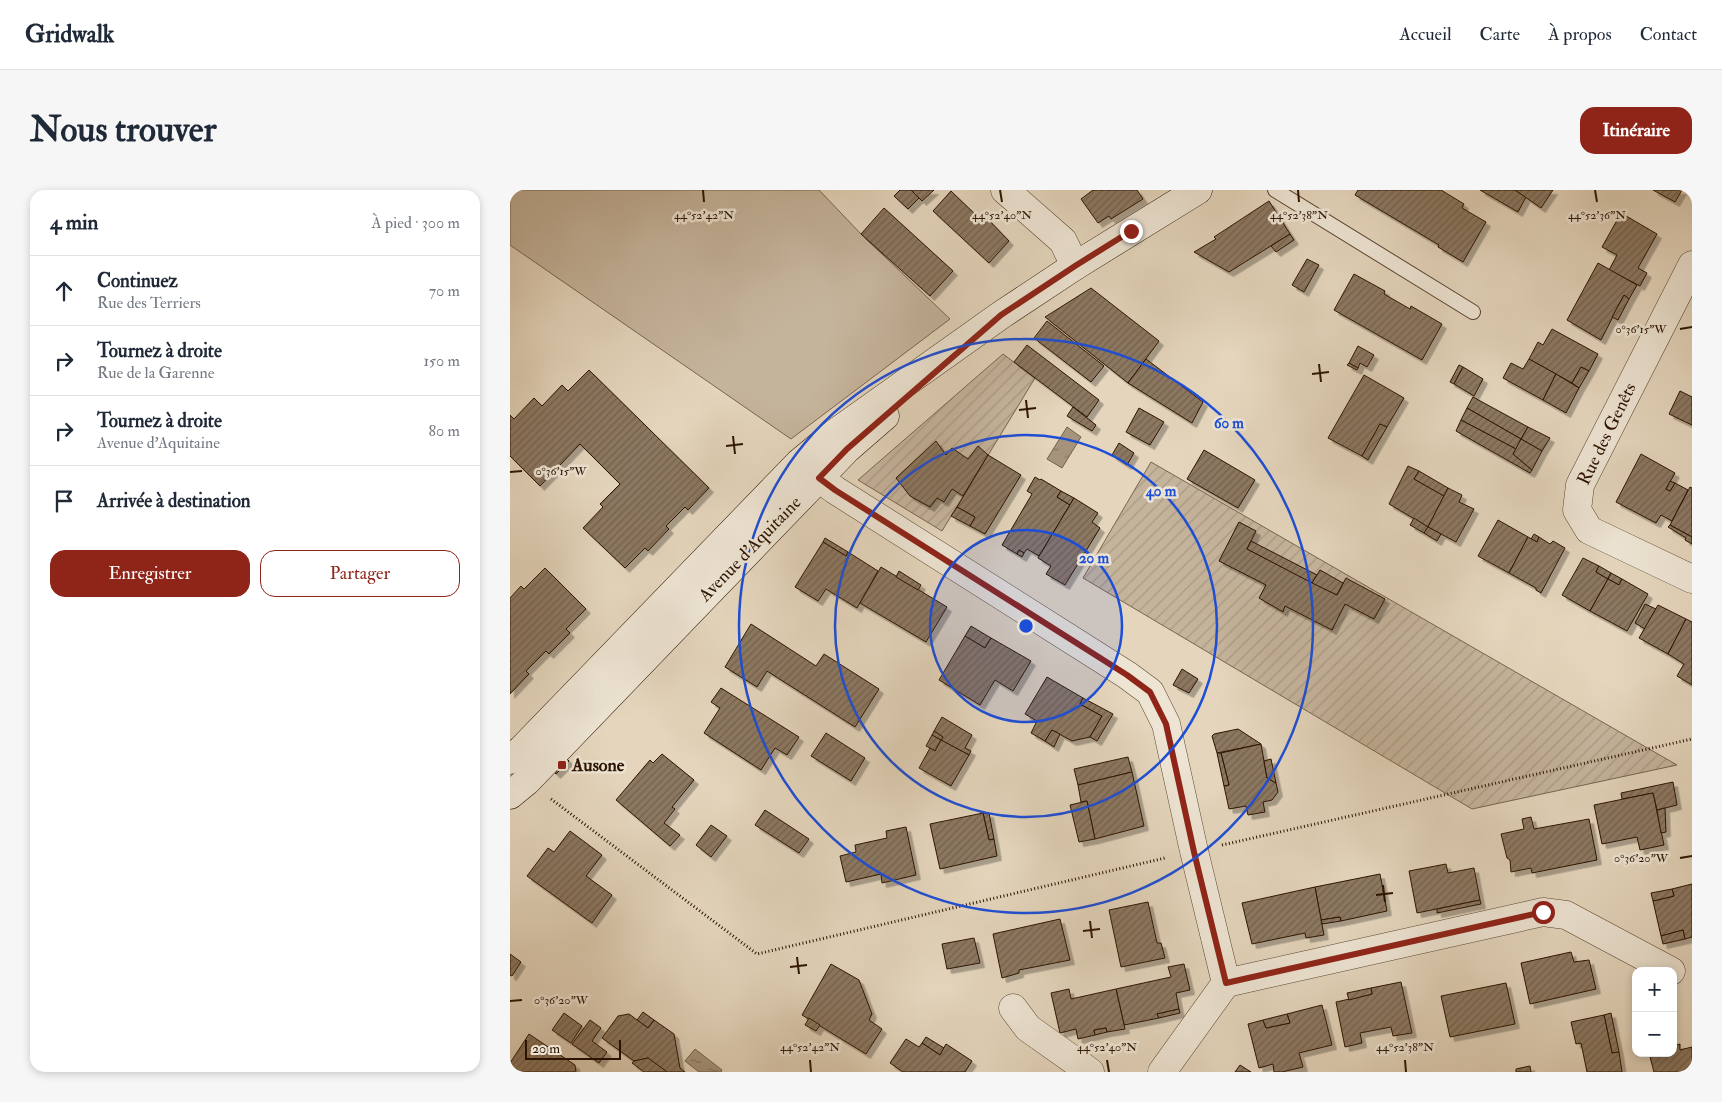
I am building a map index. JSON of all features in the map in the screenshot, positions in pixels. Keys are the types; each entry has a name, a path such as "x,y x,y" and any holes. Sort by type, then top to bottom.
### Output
{"street":[{"path":"1005,190 1063,241 1075,266"},
{"name":"Avenue d'Aquitaine","path":"518,788 809,470 835,433 1001,315 1075,266 1198,190"},
{"name":"Rue des Genêts","path":"1692,264 1580,486 1577,510 1589,530 1692,579"},
{"path":"809,470 844,495 1127,675 1150,692 1166,724 1194,852 1226,983"},
{"name":"Avenue d'Aquitaine","path":"510,760 809,470"},
{"path":"1162,1072 1226,983 1543,912 1566,915 1664,967"},
{"path":"1677,972 1692,977"},
{"path":"1013,1008 1028,1028 1090,1072"}],"lane":[{"path":"1275,190 1472,312"}],"path":[{"path":"518,788 757,954 1692,739"}],"shaded area":[{"path":"510,190 819,190 861,234 950,319 791,439 510,245"},
{"path":"1003,354 1035,378 942,531 858,480"},
{"path":"1151,462 1677,765 1472,809 1083,578"}],"water":[{"path":"1067,427 1081,437 1062,468 1047,459"},
{"path":"695,1049 722,1070 721,1072 699,1072 685,1061"}],"building":[{"path":"900,190 911,190 919,198 908,209 894,196"},
{"path":"911,190 934,190 922,201"},
{"path":"1093,190 1137,190 1143,199 1111,219 1109,216 1098,223 1081,199"},
{"path":"1358,190 1441,190 1464,204 1462,208 1486,222 1463,262 1438,247 1439,245 1355,195"},
{"path":"1480,190 1515,190 1526,197 1518,212"},
{"path":"1515,190 1553,190 1541,208"},
{"path":"1653,190 1682,190 1675,202"},
{"path":"951,191 978,217 982,213 1009,241 989,263 933,211"},
{"path":"1269,201 1290,234 1229,272 1194,252 1216,239 1214,237"},
{"path":"884,208 953,271 930,296 861,234"},
{"path":"1621,213 1657,234 1638,268 1647,273 1640,286 1609,270 1617,255 1602,247"},
{"path":"1290,234 1294,240 1276,252 1271,246"},
{"path":"1307,259 1319,265 1304,292 1292,285"},
{"path":"1598,263 1637,285 1629,299 1624,295 1601,340 1567,320"},
{"path":"1354,274 1385,291 1384,294 1410,309 1411,306 1442,324 1422,360 1334,310"},
{"path":"1091,288 1159,341 1128,383 1045,317"},
{"path":"1624,295 1629,299 1618,320 1612,317"},
{"path":"1047,321 1104,366 1091,382 1034,338"},
{"path":"1552,329 1598,354 1589,371 1581,367 1572,383 1529,359 1538,342 1543,345"},
{"path":"1027,345 1099,400 1087,417 1014,362"},
{"path":"1358,346 1374,355 1367,367 1360,363 1358,368 1349,363"},
{"path":"1146,359 1203,402 1192,423 1128,383"},
{"path":"1529,359 1556,374 1543,400 1503,378 1511,363 1523,369"},
{"path":"1349,363 1358,368 1357,370 1347,365"},
{"path":"1459,365 1463,367 1454,384 1450,382"},
{"path":"1463,367 1483,379 1474,396 1454,384"},
{"path":"1581,367 1589,371 1579,388 1572,383"},
{"path":"589,370 709,488 688,510 685,507 666,526 669,529 648,551 645,548 625,568 583,528 603,507 600,504 620,484 580,444 540,486 510,456 510,415 514,419 534,398 542,406 562,385 568,391"},
{"path":"1556,374 1579,388 1566,413 1543,400"},
{"path":"1364,375 1404,398 1387,427 1380,424 1362,456 1328,438"},
{"path":"1680,391 1692,397 1692,425 1669,414"},
{"path":"1473,397 1528,427 1521,439 1467,408"},
{"path":"1073,407 1096,425 1092,431 1067,416"},
{"path":"1139,408 1164,422 1150,445 1126,432"},
{"path":"1467,408 1521,439 1516,449 1461,420"},
{"path":"1461,420 1516,449 1513,454 1532,470 1530,473 1456,431"},
{"path":"1380,424 1387,427 1368,460 1362,456"},
{"path":"1528,427 1550,438 1542,451 1521,439"},
{"path":"1521,439 1542,451 1532,470 1513,454"},
{"path":"936,441 946,455 952,448 968,459 978,446 988,455 963,496 952,489 944,502 937,498 930,507 910,496 896,478"},
{"path":"1119,443 1134,453 1127,465 1112,455"},
{"path":"1204,450 1255,480 1238,508 1187,479"},
{"path":"1641,454 1675,473 1666,489 1670,491 1675,483 1688,490 1672,521 1661,515 1656,523 1616,502"},
{"path":"988,455 1021,475 985,534 970,526 975,517 957,507"},
{"path":"1408,466 1419,471 1414,479 1444,496 1428,527 1389,504"},
{"path":"1419,471 1448,488 1444,496 1414,479"},
{"path":"1035,477 1061,491 1057,497 1070,505 1039,556 1027,549 1024,553 1019,550 1017,554 1002,545 1032,494 1027,491"},
{"path":"1670,481 1675,483 1670,491 1666,489"},
{"path":"1690,487 1692,488 1692,537 1670,525"},
{"path":"1448,488 1462,495 1459,502 1474,509 1456,542 1428,527"},
{"path":"1061,491 1074,498 1070,505 1057,497"},
{"path":"1074,498 1098,513 1092,522 1100,528 1065,585 1046,574 1051,566 1038,558"},
{"path":"957,507 975,517 970,526 951,516"},
{"path":"1414,518 1428,527 1424,533 1410,525"},
{"path":"1498,520 1528,537 1509,573 1478,556"},
{"path":"1239,522 1256,531 1247,549 1337,595 1346,578 1385,599 1374,619 1345,604 1332,630 1285,606 1283,612 1259,598 1266,585 1219,561"},
{"path":"1670,525 1692,537 1692,544 1668,527"},
{"path":"1428,527 1441,534 1437,541 1424,533"},
{"path":"1534,534 1539,537 1537,542 1531,539"},
{"path":"1528,537 1537,542 1539,537 1550,544 1553,541 1565,548 1541,593 1536,588 1509,573"},
{"path":"825,538 848,552 846,556 823,542"},
{"path":"1251,541 1317,575 1312,583 1247,549"},
{"path":"823,542 846,556 848,552 878,571 857,608 826,589 818,601 795,587"},
{"path":"1019,550 1024,553 1022,557 1017,554"},
{"path":"1583,558 1599,566 1596,572 1608,579 1590,611 1562,595"},
{"path":"1599,566 1611,573 1608,579 1596,572"},
{"path":"881,567 947,607 926,642 860,603"},
{"path":"545,568 586,609 566,629 570,633 549,654 546,651 526,671 529,674 510,694 510,598 521,586 524,589"},
{"path":"1320,570 1343,583 1337,595 1312,583"},
{"path":"899,571 921,585 918,590 896,577"},
{"path":"1611,573 1622,579 1619,585 1608,579"},
{"path":"1608,579 1619,585 1622,579 1648,594 1627,631 1590,611"},
{"path":"1645,604 1656,609 1645,629 1635,623"},
{"path":"1658,605 1686,619 1668,654 1639,638"},
{"path":"1686,619 1692,622 1692,685 1677,676 1684,664 1668,654"},
{"path":"751,624 816,666 824,654 879,689 855,727 767,671 757,687 725,667"},
{"path":"971,626 991,638 985,648 965,636"},
{"path":"965,636 985,648 991,638 1031,661 1013,691 995,680 980,705 939,680"},
{"path":"1182,669 1198,679 1189,693 1173,685"},
{"path":"1047,677 1083,698 1080,704 1102,716 1090,737 1072,741 1052,730 1045,741 1031,733 1037,721 1025,714"},
{"path":"721,688 799,737 787,755 775,748 761,770 704,733 720,708 711,702"},
{"path":"1083,698 1113,714 1097,741 1090,737 1102,716 1080,704"},
{"path":"942,717 972,735 965,748 971,751 969,755 941,740 943,737 934,731"},
{"path":"1238,729 1261,744 1217,753 1212,736"},
{"path":"1052,730 1060,734 1054,747 1045,741"},
{"path":"934,731 943,737 941,740 932,735"},
{"path":"826,733 865,758 851,781 811,756"},
{"path":"932,735 941,740 935,751 926,746"},
{"path":"941,740 969,755 951,786 919,768 930,748 935,751"},
{"path":"1261,744 1267,778 1276,783 1278,792 1272,800 1263,802 1265,812 1248,815 1246,806 1229,809 1224,786 1229,785 1221,753"},
{"path":"1217,753 1221,753 1229,785 1224,786"},
{"path":"662,754 694,780 672,807 675,809 664,823 680,835 670,846 616,800 650,760 653,763"},
{"path":"564,756 569,761 556,774 551,769"},
{"path":"1128,757 1132,772 1078,785 1074,769"},
{"path":"1271,759 1276,783 1267,778 1264,761"},
{"path":"1132,772 1144,826 1095,839 1087,801 1081,802 1078,785"},
{"path":"1673,782 1677,805 1657,810 1653,793 1622,799 1621,793"},
{"path":"1653,793 1664,845 1640,850 1637,837 1602,844 1594,805"},
{"path":"1087,801 1095,839 1079,842 1070,805"},
{"path":"1665,808 1666,832 1661,833 1657,810"},
{"path":"765,810 809,839 799,853 755,825"},
{"path":"983,813 989,813 994,839 989,840"},
{"path":"983,813 989,840 994,839 997,856 940,869 930,824"},
{"path":"1531,817 1534,829 1589,819 1597,860 1532,873 1531,868 1511,872 1510,860 1507,858 1501,834 1524,829 1522,819"},
{"path":"711,825 727,836 711,857 696,845"},
{"path":"906,827 916,875 882,883 881,874 846,882 840,856 856,852 855,845 887,838 886,831"},
{"path":"570,831 602,855 586,876 612,895 592,923 527,876 548,848 554,852"},
{"path":"1446,864 1448,873 1474,868 1480,900 1417,913 1409,871"},
{"path":"1380,874 1387,911 1341,921 1340,917 1321,920 1315,887"},
{"path":"1692,884 1692,937 1685,939 1683,930 1661,936 1653,901 1674,896 1672,889"},
{"path":"1315,887 1324,935 1306,938 1305,933 1252,944 1242,903"},
{"path":"1672,889 1674,896 1653,901 1651,893"},
{"path":"1480,900 1481,904 1437,913 1437,909"},
{"path":"1148,902 1157,943 1161,943 1165,958 1121,967 1109,910"},
{"path":"1340,917 1341,921 1322,924 1321,920"},
{"path":"1060,919 1070,960 1019,970 1019,973 1002,978 993,934"},
{"path":"1683,930 1685,939 1663,944 1661,936"},
{"path":"974,938 980,963 947,969 942,944"},
{"path":"1571,952 1574,962 1589,960 1596,989 1530,1004 1521,963"},
{"path":"510,954 521,962 512,976 510,975"},
{"path":"831,964 859,980 872,1014 869,1020 882,1029 866,1054 802,1015"},
{"path":"1184,964 1190,990 1176,993 1179,1009 1157,1014 1159,1018 1124,1025 1116,989 1171,977 1168,967"},
{"path":"1401,982 1412,1033 1393,1036 1391,1027 1360,1033 1362,1043 1345,1047 1336,1002 1372,994 1371,988"},
{"path":"1506,983 1515,1024 1450,1037 1441,996"},
{"path":"1371,988 1372,994 1349,1000 1347,993"},
{"path":"1069,989 1071,999 1116,989 1125,1029 1107,1032 1106,1028 1094,1030 1095,1035 1078,1039 1076,1029 1060,1033 1051,993"},
{"path":"1322,1005 1332,1045 1299,1053 1303,1067 1282,1072 1274,1072 1273,1064 1259,1068 1248,1024 1263,1020 1266,1028 1290,1023 1287,1014"},
{"path":"1179,1009 1180,1013 1159,1018 1157,1014"},
{"path":"643,1012 654,1020 648,1028 637,1020"},
{"path":"564,1013 582,1026 571,1043 552,1030"},
{"path":"1611,1013 1619,1052 1612,1053 1604,1015"},
{"path":"629,1014 648,1028 654,1020 674,1034 680,1068 685,1072 666,1072 648,1058 634,1061 602,1038 618,1016"},
{"path":"1287,1014 1290,1023 1266,1028 1263,1020"},
{"path":"1604,1015 1612,1053 1619,1052 1622,1072 1587,1072 1581,1043 1576,1044 1571,1022"},
{"path":"809,1018 820,1025 816,1031 805,1025"},
{"path":"590,1020 601,1028 592,1041 607,1052 599,1063 572,1044"},
{"path":"1106,1028 1107,1032 1095,1035 1094,1030"},
{"path":"529,1034 575,1065 576,1072 510,1072 510,1063"},
{"path":"926,1037 944,1048 940,1055 922,1043"},
{"path":"906,1039 919,1047 922,1043 940,1055 946,1044 972,1061 965,1072 903,1072 890,1063"},
{"path":"1680,1044 1680,1050 1692,1047 1692,1072 1654,1072 1650,1057 1677,1057 1677,1045"},
{"path":"648,1058 666,1072 644,1072 632,1063"},
{"path":"1240,1065 1251,1072 1235,1072"},
{"path":"1530,1066 1531,1072 1516,1072 1516,1069"}],"place":[{"name":"Ausone","path":"562,765"}],"route":[{"path":"1131,231 1001,315 847,449 819,478 1127,675 1150,692 1166,724 1194,852 1226,983 1543,912"}]}
